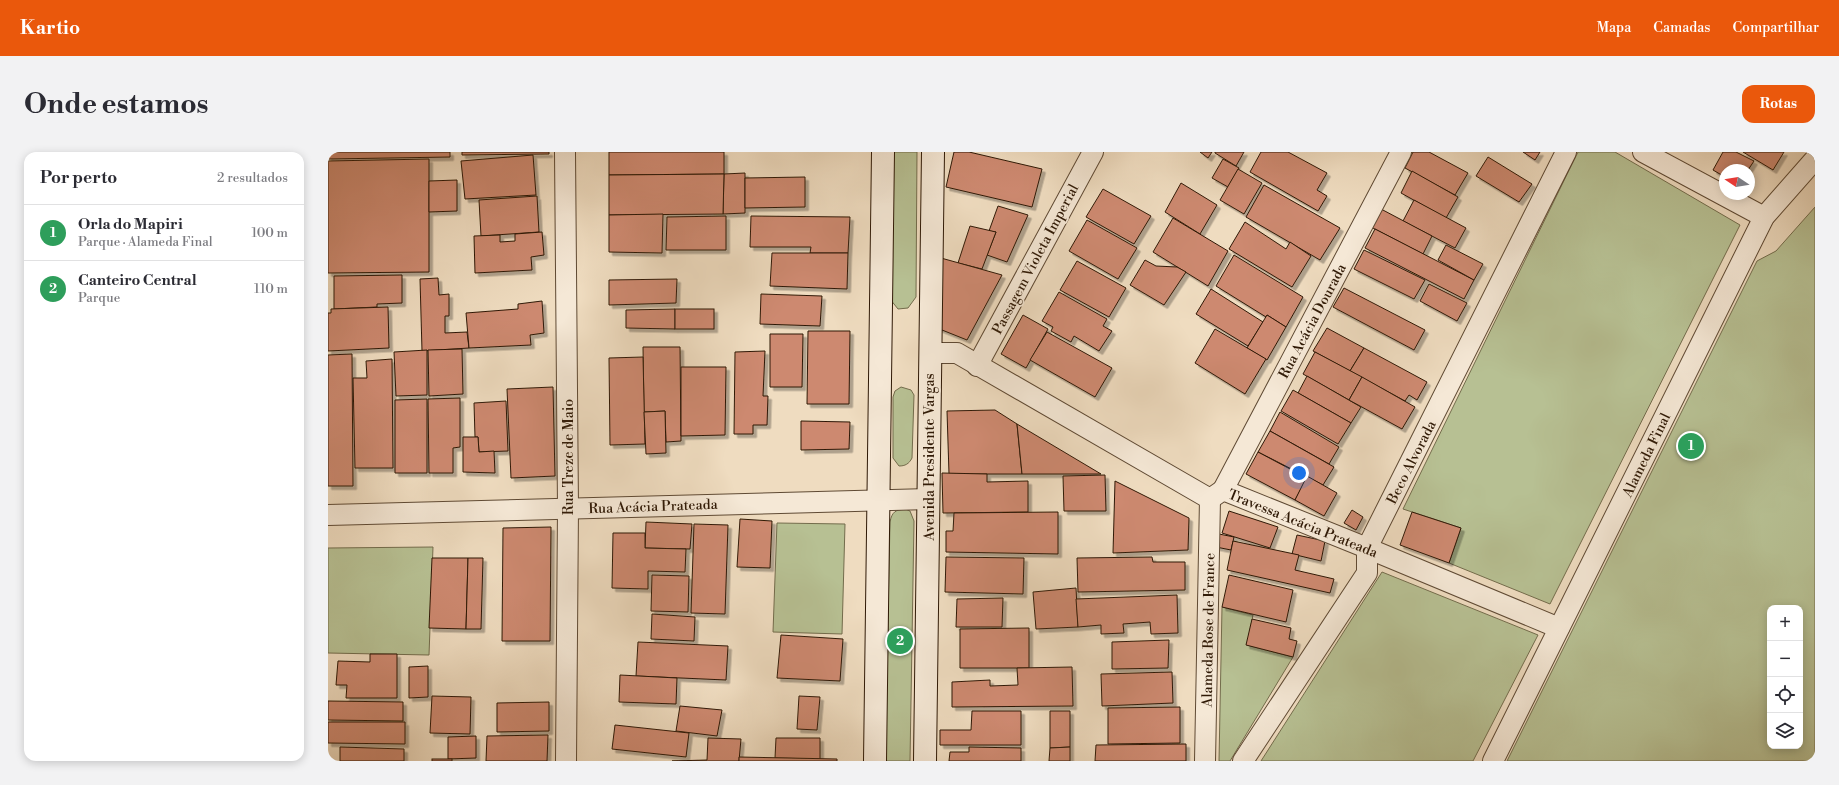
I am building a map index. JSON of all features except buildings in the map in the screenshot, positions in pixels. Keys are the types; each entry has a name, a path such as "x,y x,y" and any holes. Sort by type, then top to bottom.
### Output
{"street":[{"name":"Rua Treze de Maio","path":"566,152 568,508 566,761"},
{"path":"875,761 884,152"},
{"name":"Avenida Presidente Vargas","path":"925,761 933,152"},
{"name":"Passagem Violeta Imperial","path":"977,366 1093,152"},
{"name":"Rua Acácia Dourada","path":"1217,494 1401,152"},
{"name":"Beco Alvorada","path":"1244,761 1367,573 1367,548 1566,152"},
{"path":"1643,152 1764,217"},
{"name":"Alameda Final","path":"1492,761 1764,217 1815,159"},
{"name":"Travessa Acácia Prateada","path":"930,353 957,353 977,366 1217,494 1367,548 1559,628"},
{"name":"Alameda Rose de France","path":"1205,761 1217,494"},
{"name":"Rua Acácia Prateada","path":"328,514 929,498"}],"green space":[{"path":"892,152 917,152 916,297 908,308 898,309 890,299"},
{"path":"1578,152 1615,152 1740,225 1550,604 1449,563 1461,528 1403,509"},
{"path":"1815,207 1815,761 1507,761 1757,261 1776,251"},
{"path":"901,387 911,390 914,395 912,458 907,464 899,466 893,458 893,397 895,391"},
{"path":"905,509 910,511 914,521 910,761 885,761 890,522 894,512"},
{"path":"777,523 845,524 842,634 773,632"},
{"path":"433,547 429,655 328,653 328,548"},
{"path":"1382,572 1538,635 1473,761 1261,761"},
{"path":"1222,607 1253,615 1247,645 1293,657 1230,761 1219,761"}],"place":[{"name":"Orla do Mapiri","path":"1691,446"},
{"name":"Canteiro Central","path":"900,641"}]}
